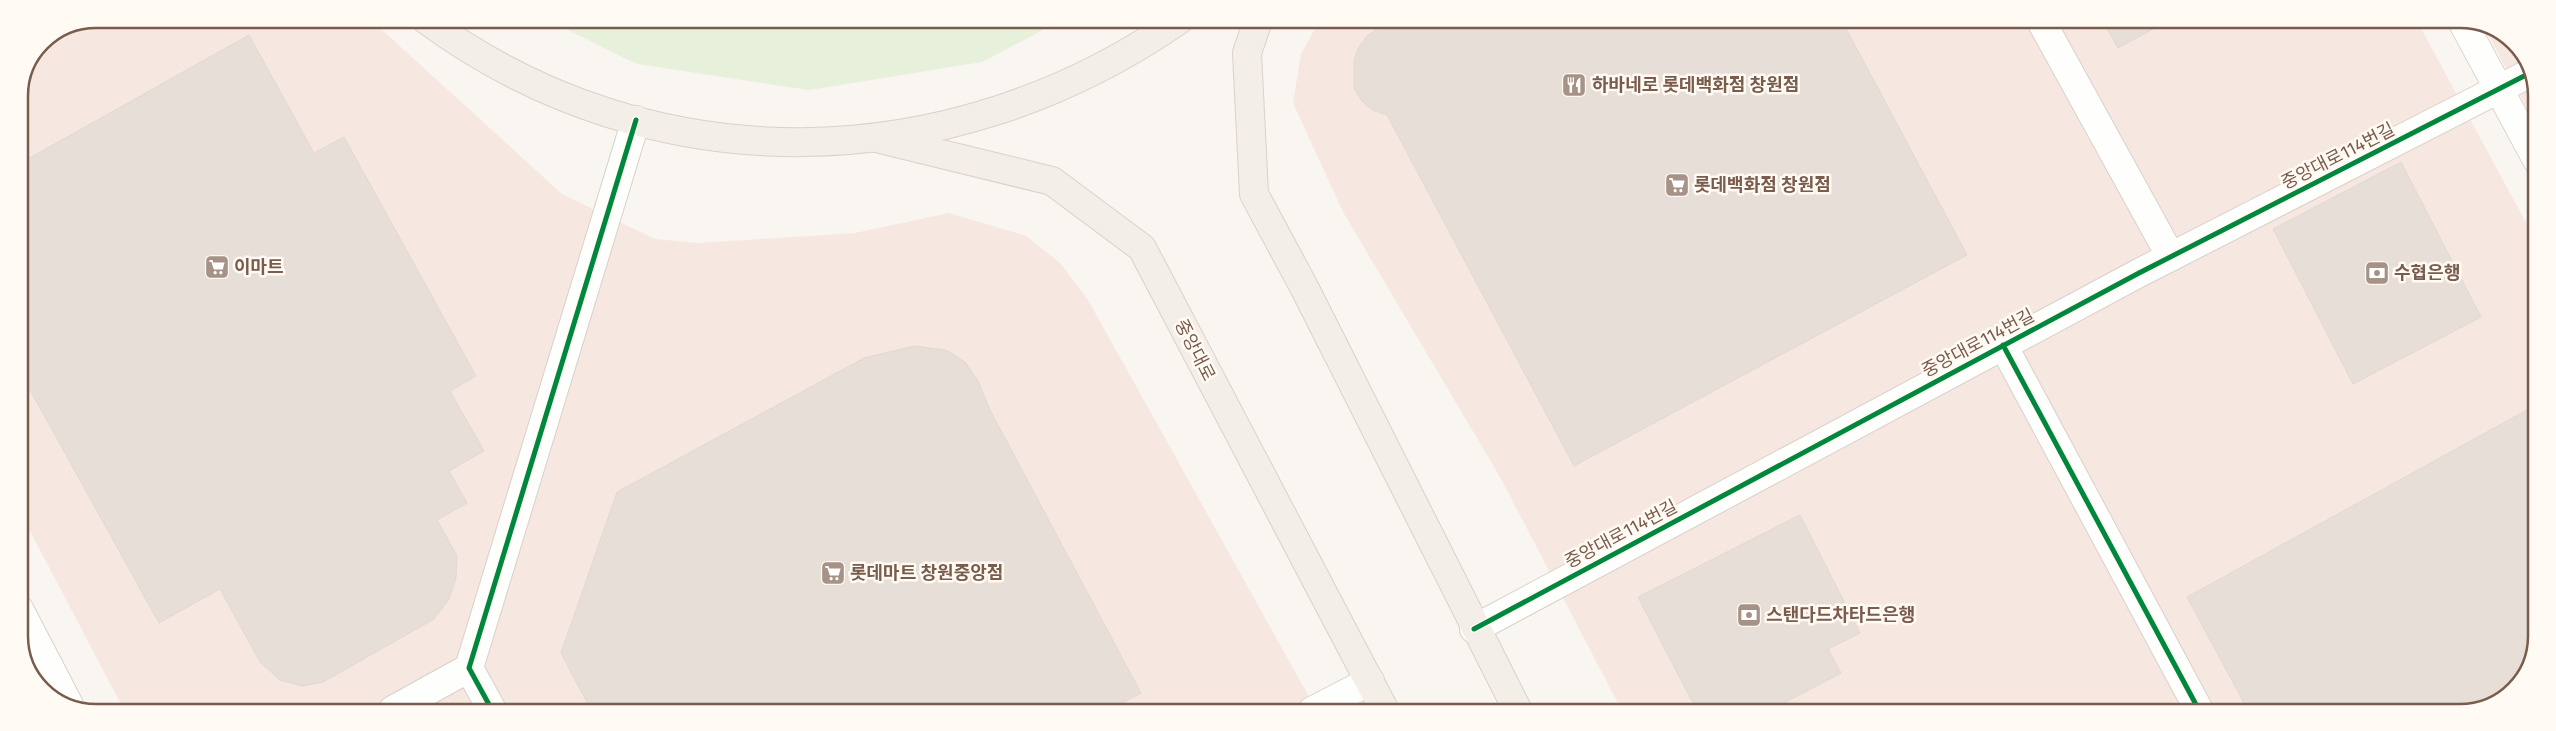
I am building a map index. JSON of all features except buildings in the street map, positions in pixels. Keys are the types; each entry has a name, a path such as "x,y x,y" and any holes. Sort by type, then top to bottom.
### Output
{"main road":[{"path":"439,28 475,52 519,76 564,96 636,120 695,133 755,140 816,142 876,138 962,122 1018,105 1064,86 1108,64 1166,28"},
{"path":"1255,28 1247,52 1254,194 1304,287 1474,629 1514,704"},
{"name":"중앙대로","path":"876,138 1052,181 1142,248 1382,704"}],"street":[{"path":"2045,28 2171,257"},
{"path":"2466,28 2528,143"},
{"name":"중앙대로114번길","path":"1474,629 2171,257 2525,76"},
{"path":"404,704 469,668 636,120"},
{"path":"2002,346 2196,704"},
{"path":"28,626 65,697"},
{"path":"469,668 489,704"},
{"path":"1325,704 1370,680"}],"shaded area":[{"path":"95,28 380,28 562,194 655,239 698,243 855,233 949,213 1026,236 1060,263 1088,300 1313,704 121,704 28,527 29,82 33,69 47,47 69,33"},
{"path":"1316,28 2421,28 2528,226 2528,645 2522,666 2509,684 2491,697 2461,704 1618,704 1500,477 1343,212 1293,103 1301,54"},
{"path":"2487,33 2505,44 2519,61 2527,82 2528,110"}],"green space":[{"path":"563,28 1047,28 982,62 809,90 637,64"}],"cycle path":[{"path":"1474,629 2139,273 2525,76"},
{"path":"489,704 469,668 636,120"},
{"path":"2003,345 2196,704"}],"place":[{"name":"하바네로 롯데백화점 창원점","path":"1574,85"},
{"name":"롯데백화점 창원점","path":"1677,185"},
{"name":"이마트","path":"217,267"},
{"name":"수협은행","path":"2377,273"},
{"name":"롯데마트 창원중앙점","path":"833,573"},
{"name":"스탠다드차타드은행","path":"1749,615"}]}
